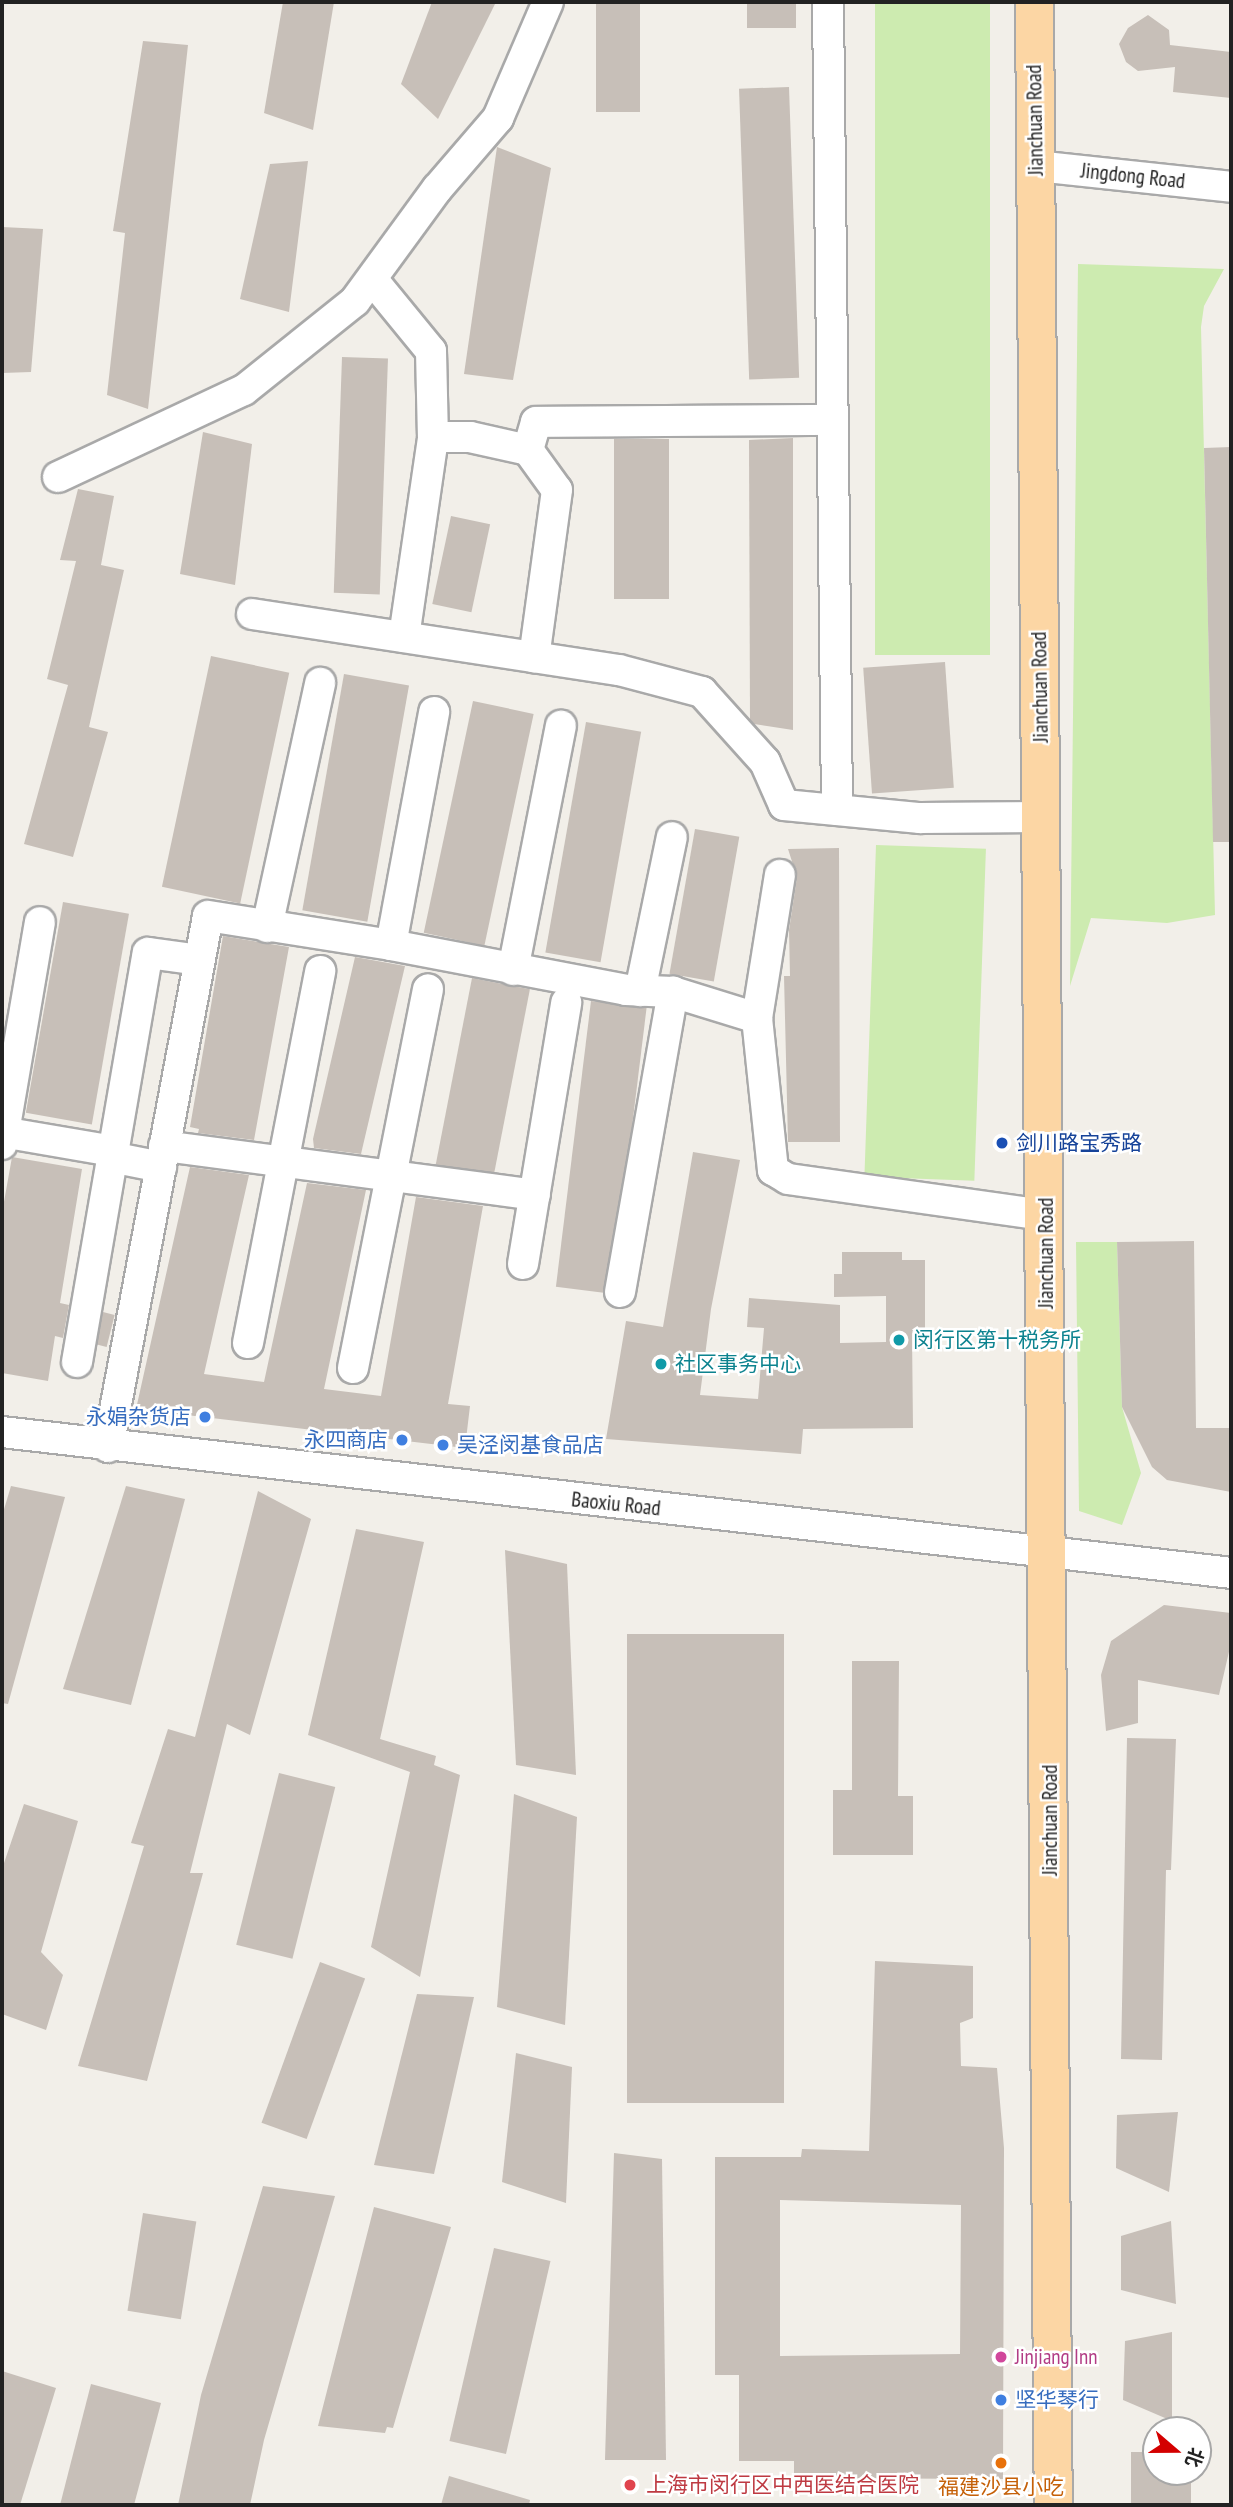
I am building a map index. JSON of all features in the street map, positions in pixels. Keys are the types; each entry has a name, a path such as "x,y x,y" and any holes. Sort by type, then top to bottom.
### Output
{"main road":[{"name":"Jianchuan Road","path":"1034,2 1049,1552 1053,2505"}],"street":[{"path":"58,477 244,390 355,301 437,189 498,118 548,2"},
{"path":"828,2 837,810"},
{"name":"Jingdong Road","path":"1035,166 1231,187"},
{"path":"372,279 431,351 433,437 404,637"},
{"path":"528,450 536,422 832,420"},
{"path":"433,437 470,437 528,450 557,490 534,657"},
{"path":"252,614 619,670 702,692 765,762 784,805 920,818 1042,817"},
{"path":"267,927 320,683"},
{"path":"391,945 434,712"},
{"path":"513,970 561,726"},
{"path":"640,991 673,836"},
{"path":"780,875 757,1018 774,1170 788,1178 1045,1215"},
{"path":"108,1447 208,916 391,945 513,970 640,991 673,992 757,1018"},
{"path":"40,922 2,1136 113,1154 282,1162 535,1195"},
{"path":"77,1362 148,953 199,960"},
{"path":"248,1343 320,971"},
{"path":"353,1368 428,989"},
{"path":"620,1292 673,992"},
{"path":"523,1264 566,1003"},
{"name":"Baoxiu Road","path":"2,1432 108,1447 1231,1573"}],"green space":[{"path":"875,2 990,2 990,655 875,655"},
{"path":"1078,264 1224,269 1204,306 1201,327 1215,915 1167,923 1091,918 1070,986"},
{"path":"876,845 986,849 974,1181 864,1177"},
{"path":"1076,1242 1117,1242 1122,1407 1141,1473 1122,1525 1079,1511"}],"building":[{"path":"283,2 334,2 313,130 264,113"},
{"path":"432,2 496,2 438,119 401,84"},
{"path":"596,2 640,2 640,112 596,112"},
{"path":"747,2 796,2 796,28 747,28"},
{"path":"1148,15 1169,30 1170,45 1231,52 1231,98 1173,92 1175,67 1138,71 1126,62 1119,44 1128,28"},
{"path":"143,41 188,45 148,409 107,395 125,233 113,231"},
{"path":"789,87 799,378 749,380 739,89"},
{"path":"497,147 551,168 513,380 464,374"},
{"path":"308,161 289,312 240,299 270,164"},
{"path":"2,227 43,229 31,372 2,373"},
{"path":"342,357 388,359 380,594 334,593"},
{"path":"203,432 252,444 235,585 180,574"},
{"path":"793,438 793,730 754,724 750,720 749,440"},
{"path":"614,439 669,439 669,599 614,599"},
{"path":"1231,447 1231,842 1213,842 1204,448"},
{"path":"78,489 114,496 101,565 124,570 89,727 108,732 73,857 24,844 68,685 47,679 76,561 60,560"},
{"path":"451,516 490,524 471,612 432,604"},
{"path":"211,656 289,673 240,903 162,887"},
{"path":"945,662 954,788 872,793 863,668"},
{"path":"344,674 409,685 367,922 302,910"},
{"path":"473,701 534,714 484,946 424,933"},
{"path":"586,722 641,732 601,962 545,952"},
{"path":"695,829 739,837 714,982 669,974"},
{"path":"839,848 840,1142 788,1142 784,976 790,976 789,930 797,877 788,849"},
{"path":"63,902 129,914 92,1124 26,1113"},
{"path":"223,936 289,947 254,1140 198,1133 199,1129 190,1127"},
{"path":"355,957 405,966 361,1154 314,1148 313,1139"},
{"path":"472,978 530,989 494,1176 436,1165"},
{"path":"591,1001 647,1008 611,1294 556,1287"},
{"path":"693,1152 740,1160 711,1309 700,1395 758,1399 764,1328 747,1327 749,1298 840,1305 840,1343 886,1342 886,1296 834,1297 834,1274 842,1274 842,1252 902,1252 902,1260 925,1260 925,1337 912,1333 913,1428 803,1429 801,1454 606,1439 626,1321 663,1327"},
{"path":"12,1157 82,1169 60,1303 69,1305 63,1338 55,1336 48,1381 2,1373 2,1213"},
{"path":"190,1167 249,1175 204,1374 264,1382 307,1183 366,1190 324,1389 381,1396 416,1197 483,1206 448,1404 470,1406 465,1448 136,1409"},
{"path":"1194,1241 1196,1428 1231,1428 1231,1492 1167,1480 1152,1467 1122,1407 1117,1242"},
{"path":"103,1312 115,1315 107,1347 95,1344"},
{"path":"11,1486 65,1497 8,1704 2,1703 2,1516"},
{"path":"126,1486 185,1499 131,1705 63,1689"},
{"path":"258,1491 311,1519 250,1735 227,1724 190,1873 203,1873 147,2081 78,2066 144,1846 131,1843 168,1729 195,1737"},
{"path":"356,1529 424,1542 380,1739 436,1756 434,1765 460,1775 420,1977 371,1947 410,1772 308,1735"},
{"path":"505,1550 567,1564 576,1775 516,1765"},
{"path":"1164,1605 1231,1613 1231,1643 1219,1695 1138,1680 1138,1723 1106,1731 1101,1675 1111,1641"},
{"path":"627,1634 784,1634 784,2103 627,2103"},
{"path":"852,1661 899,1661 898,1796 913,1796 913,1855 833,1855 833,1790 852,1790"},
{"path":"1127,1738 1176,1739 1171,1870 1166,1870 1162,2060 1121,2059"},
{"path":"279,1773 335,1787 292,1959 236,1945"},
{"path":"514,1794 577,1817 565,2025 497,2007"},
{"path":"24,1804 78,1821 41,1952 63,1975 46,2030 2,2014 2,1869"},
{"path":"875,1961 973,1966 973,2018 960,2023 961,2066 997,2068 1004,2148 1003,2479 794,2478 794,2461 739,2461 739,2375 715,2375 715,2157 801,2157 802,2149 869,2151","holes":["780,2200 961,2205 960,2354 780,2356"]},
{"path":"320,1962 365,1978 307,2139 262,2123"},
{"path":"417,1994 474,1997 434,2174 374,2165"},
{"path":"516,2053 572,2067 566,2203 502,2182"},
{"path":"1178,2112 1169,2192 1116,2168 1117,2115"},
{"path":"614,2153 662,2159 666,2460 605,2460"},
{"path":"263,2186 335,2196 264,2440 250,2505 178,2505 201,2395"},
{"path":"374,2207 451,2227 393,2428 387,2427 385,2433 318,2426"},
{"path":"143,2213 196,2221 181,2319 128,2311"},
{"path":"1171,2221 1176,2304 1121,2290 1121,2236"},
{"path":"494,2248 551,2261 506,2454 449,2441"},
{"path":"1172,2332 1172,2416 1160,2416 1123,2400 1125,2341"},
{"path":"2,2371 56,2388 20,2505 2,2505"},
{"path":"91,2384 161,2403 134,2505 60,2505"},
{"path":"1131,2452 1142,2452 1142,2486 1191,2486 1191,2505 1131,2505"},
{"path":"449,2476 530,2500 529,2505 441,2505"}],"place":[{"name":"剑川路宝秀路","path":"1002,1143"},
{"name":"闵行区第十税务所","path":"899,1340"},
{"name":"社区事务中心","path":"661,1364"},
{"name":"永娟杂货店","path":"205,1417"},
{"name":"永四商店","path":"402,1440"},
{"name":"吴泾闵基食品店","path":"443,1445"},
{"name":"Jinjiang Inn","path":"1001,2357"},
{"name":"坚华琴行","path":"1001,2400"},
{"name":"福建沙县小吃","path":"1001,2463"},
{"name":"上海市闵行区中西医结合医院","path":"630,2485"}]}
